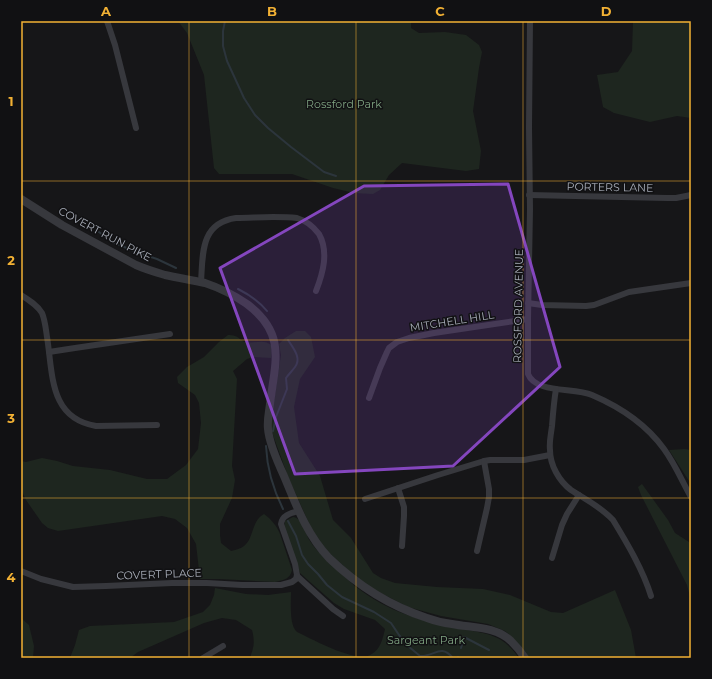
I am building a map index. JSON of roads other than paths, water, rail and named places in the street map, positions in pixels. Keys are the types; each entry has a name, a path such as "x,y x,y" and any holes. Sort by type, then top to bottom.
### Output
{"street":[{"path":"107,21 115,45 136,128"},
{"name":"ROSSFORD AVENUE","path":"530,21 528,303 528,370 530,378 537,385 586,393 606,402 636,420 650,432 664,449 676,467 691,497"},
{"name":"PORTERS LANE","path":"529,195 667,198 691,195"},
{"name":"COVERT RUN PIKE","path":"21,199 62,225 136,265 166,275 213,286 228,292 249,306 261,317 270,329 276,347 268,413 268,432 298,512 318,546 341,569 371,592 396,606 429,619 452,624 479,627 494,631 510,640 525,658"},
{"path":"201,282 204,246 210,231 215,226 228,219 236,218 290,217 305,221 312,225 321,238 324,250 324,259 321,277 316,291"},
{"path":"528,303 542,305 586,306 594,305 629,292 691,283"},
{"path":"21,295 34,304 42,313 57,396 62,407 68,413 87,425 101,427 158,425"},
{"name":"MITCHELL HILL","path":"369,398 386,352 397,342 434,333 528,319"},
{"path":"49,352 170,334"},
{"path":"556,389 550,455 557,474 562,482 569,488 602,509 613,520 640,568 651,596"},
{"path":"365,499 484,461 524,460 550,455"},
{"path":"477,551 489,497 489,488 484,461"},
{"path":"398,488 404,507 402,546"},
{"path":"552,558 562,525 579,495"},
{"path":"298,512 285,516 281,521 295,564 297,576 333,609 343,616"},
{"name":"COVERT PLACE","path":"21,570 41,579 73,587 172,583 264,586 281,585 291,582 297,576"},
{"path":"203,658 223,646"}],"waterway":[{"path":"225,21 223,46 227,61 244,98 255,115 268,128 324,172 336,176"},
{"path":"99,232 112,242 134,251"},
{"path":"142,254 176,268"},
{"path":"238,289 254,298 267,311"},
{"path":"273,431 276,417 287,389 286,378 295,367 298,360 296,353 288,340"},
{"path":"266,446 271,479 283,509"},
{"path":"288,521 296,536 302,555 327,585 342,597 374,612 391,623 408,646 420,656 430,655 441,651 453,658"},
{"path":"461,648 464,637 489,650"}],"park label":[{"name":"Rossford Park","path":"344,104"},
{"name":"Sargeant Park","path":"426,640"}]}
